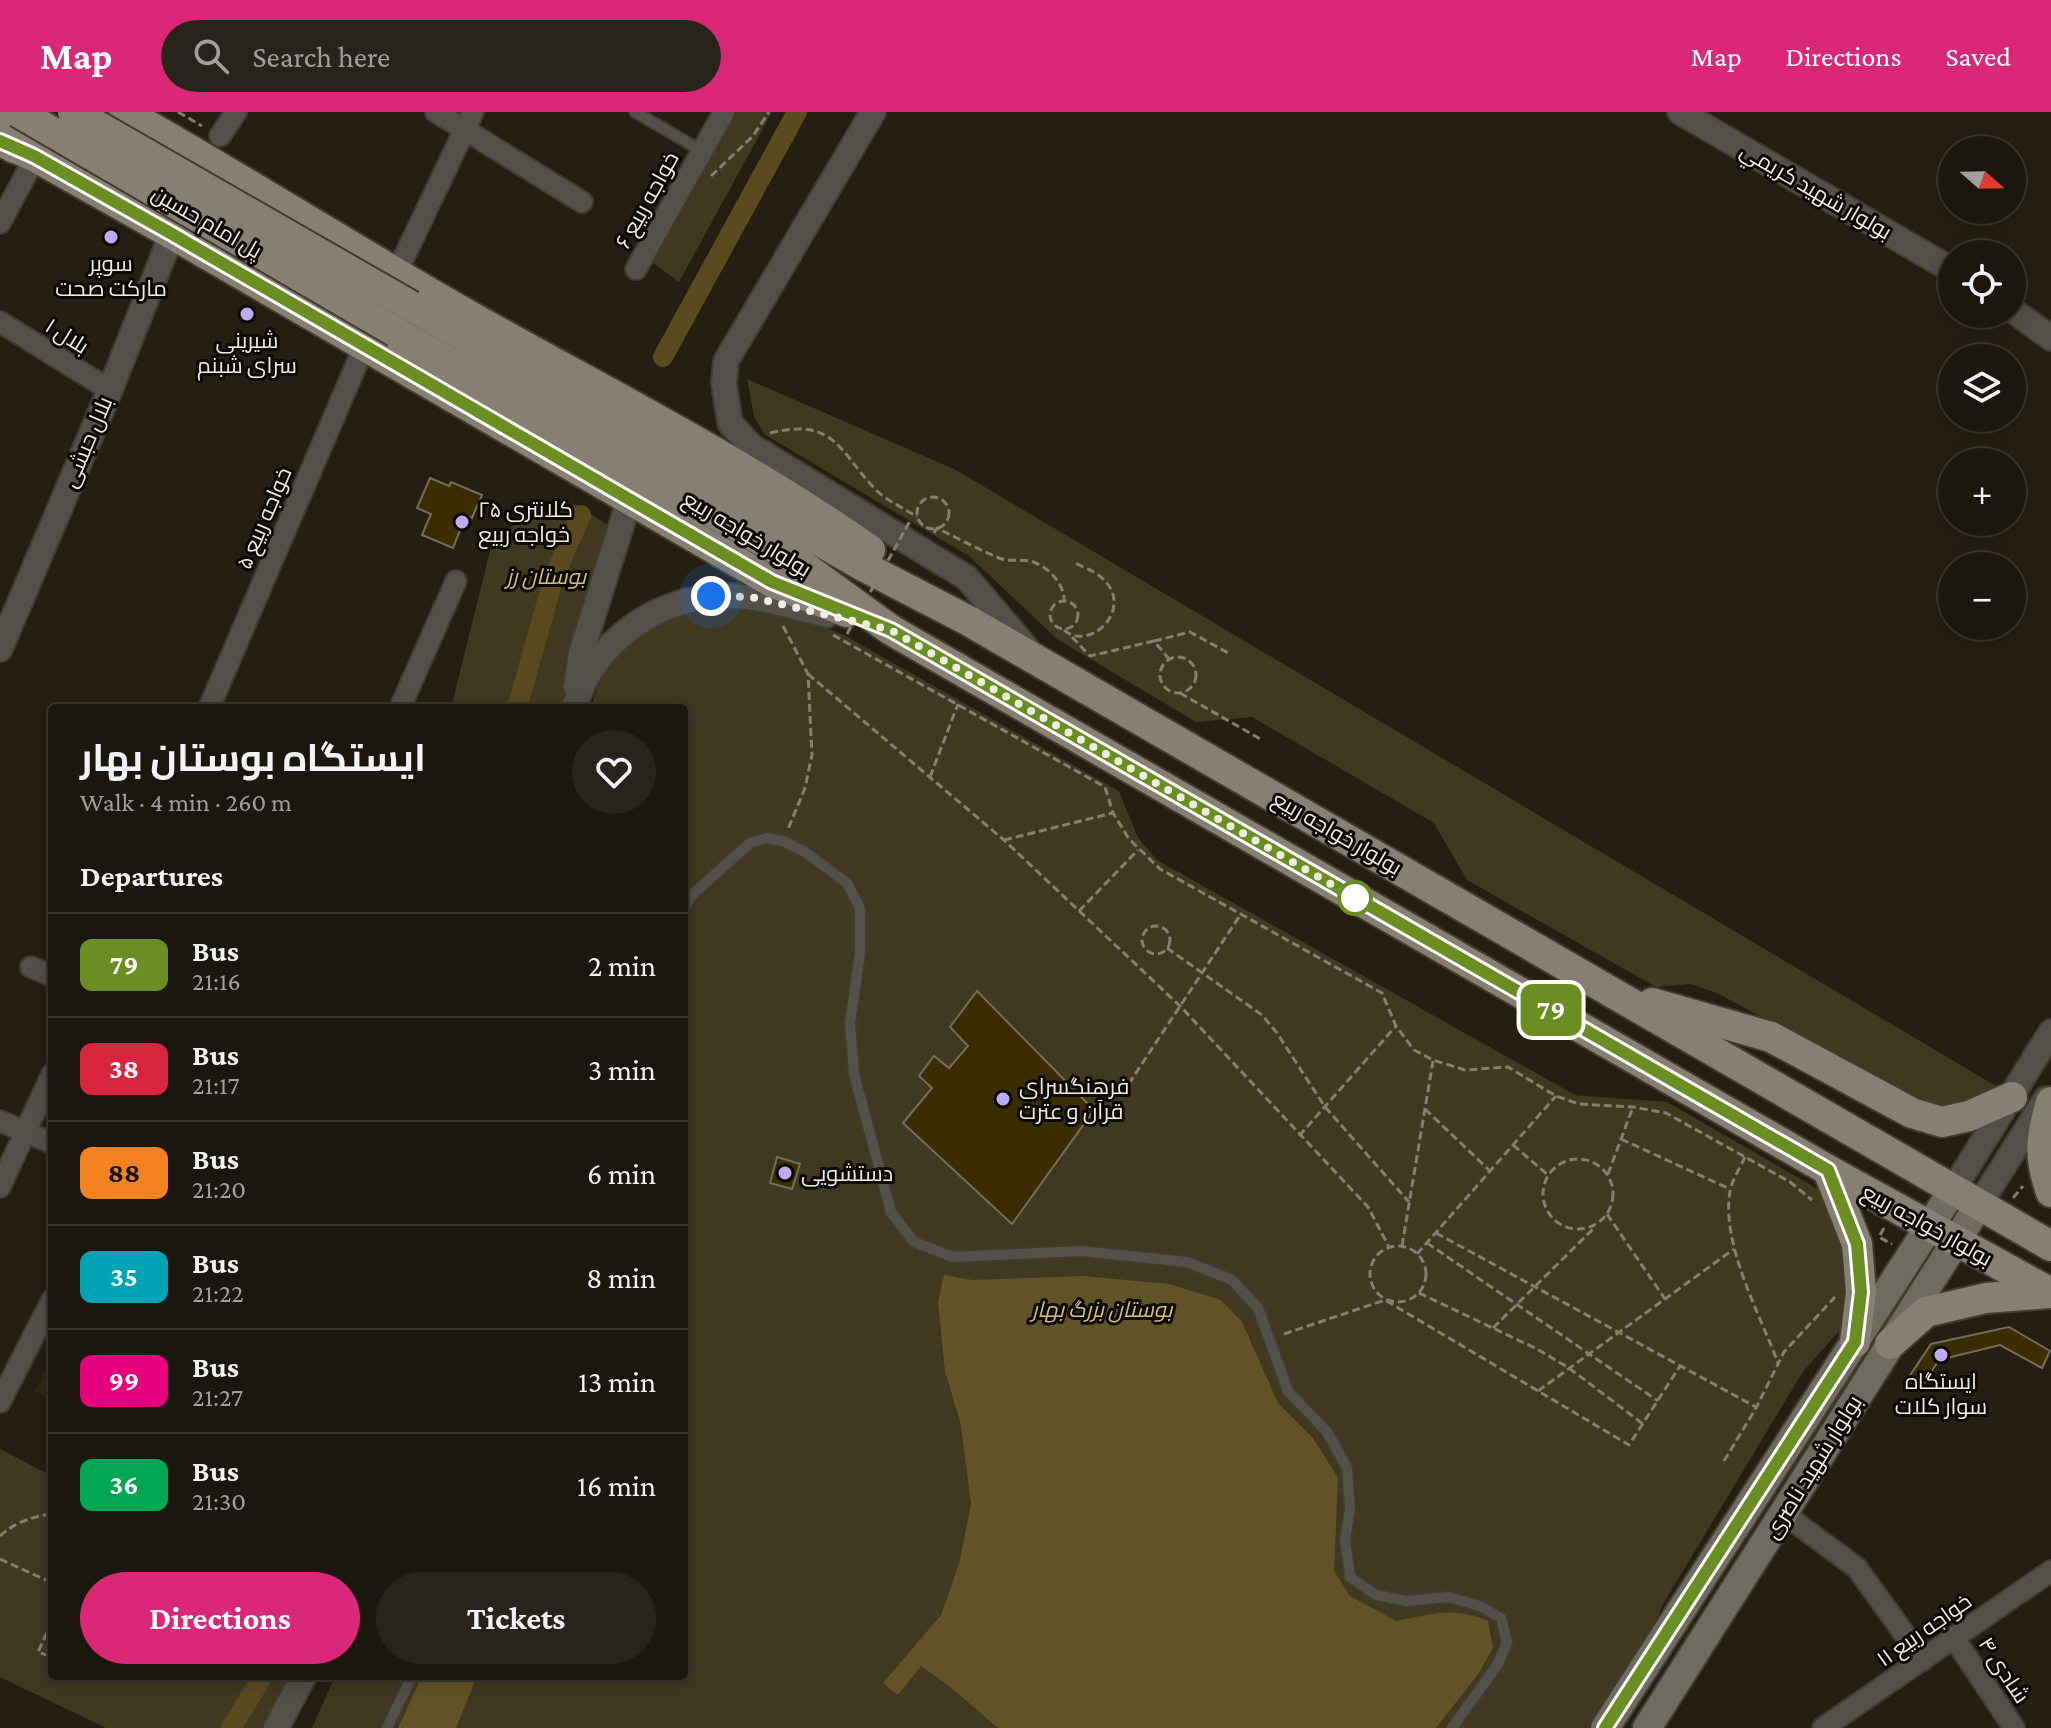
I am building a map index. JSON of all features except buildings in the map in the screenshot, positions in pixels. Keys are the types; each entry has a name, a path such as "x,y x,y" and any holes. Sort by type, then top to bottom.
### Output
{"main road":[{"path":"1,112 4,133 15,151 172,234 772,582 891,630"},
{"name":"پل امام حسین","path":"18,112 404,319"},
{"name":"پل امام حسین","path":"73,112 404,319"},
{"path":"124,112 206,158 396,274 803,503 969,621"},
{"name":"بولوار خواجه ربیع","path":"404,319 969,621 2051,1246"},
{"name":"بولوار خواجه ربیع","path":"404,319 792,558 891,630 1828,1170 2051,1293"},
{"path":"1609,991 1771,1037 1912,1113 1942,1122 1969,1116 2012,1097"},
{"path":"2051,1102 2040,1138 2051,1192"},
{"path":"1828,1170 1857,1244 1861,1292 1855,1342"},
{"name":"بولوار شهید ناصری","path":"1605,1728 1953,1190"},
{"name":"بولوار شهید ناصری","path":"1647,1728 1979,1205"},
{"path":"1890,1344 1926,1312 1986,1298 2051,1293"}],"street":[{"path":"220,136 236,112"},
{"path":"436,112 469,120 582,202"},
{"name":"خواجه ربیع ۶","path":"636,269 724,112"},
{"path":"873,112 726,361 724,384 730,423 751,446 967,578 1035,659"},
{"name":"بولوار شهيد كريمي","path":"1680,112 1938,262"},
{"path":"396,274 469,120"},
{"path":"0,223 15,151"},
{"name":"بلال حبشی","path":"0,649 110,390 172,234"},
{"path":"2026,320 2051,338"},
{"name":"بلال ۱","path":"0,322 110,390"},
{"name":"خواجه ربیع ۵","path":"211,704 364,347"},
{"path":"574,704 581,653 630,498"},
{"path":"402,704 456,581"},
{"path":"575,704 594,666 620,636 654,613 691,599 751,597 891,630"},
{"path":"31,967 48,974"},
{"path":"1953,1190 2051,1032"},
{"path":"0,1187 48,1083"},
{"path":"1979,1205 2051,1091"},
{"path":"0,1121 48,1141"},
{"path":"0,1402 48,1308"},
{"path":"1784,1514 1857,1568 1923,1660"},
{"name":"خواجه ربیع ۱۱","path":"1823,1728 2051,1571"},
{"name":"شادی ۴","path":"1954,1638 2014,1728"},
{"path":"276,1728 302,1680"}],"lane":[{"path":"635,112 702,151"},
{"path":"688,901 750,843 766,838 783,841 805,852 847,883 860,908 860,954 850,1023 854,1074 891,1212 914,1242 953,1257 1081,1251 1187,1262 1232,1280 1258,1308 1288,1391 1327,1432 1347,1468 1350,1509 1345,1540 1350,1577 1376,1595 1407,1601 1448,1597 1480,1606 1501,1618 1507,1642 1498,1664 1452,1728"},
{"path":"387,1728 410,1680"}],"path":[{"path":"178,112 220,136"},
{"path":"710,177 753,136 769,112"},
{"path":"751,446 768,433 780,430 797,427 817,432 843,448 879,493 917,517 925,527 937,528 1004,560 1033,562 1048,570 1065,592 1064,601"},
{"path":"917,517 923,501 929,498 940,500 945,504 948,515 937,528"},
{"path":"847,634 910,521"},
{"path":"1072,637 1081,637 1101,628 1116,606 1115,594 1102,577 1075,563"},
{"path":"1064,630 1075,625 1078,619 1076,606 1064,601 1053,606 1050,619 1090,656 1190,632 1230,654"},
{"path":"792,622 780,619 808,674 1004,840 1181,1007 1368,1207 1389,1247"},
{"path":"830,634 1105,787 1113,813 1138,850 1160,869 1382,993 1396,1026 1414,1050 1465,1070 1508,1067 1556,1096 1579,1104 1633,1107 1666,1113 1790,1182 1823,1207"},
{"path":"1154,641 1169,659"},
{"path":"1180,693 1187,691 1196,680 1194,666 1182,657 1169,659 1160,670 1162,684 1262,740"},
{"path":"783,841 805,788 812,755 808,674"},
{"path":"930,777 958,704"},
{"path":"1004,840 1113,813"},
{"path":"1079,911 1138,850"},
{"path":"1122,1094 1241,914"},
{"path":"1155,925 1161,926 1170,936 1167,948 1163,953 1150,954 1142,944 1144,932 1155,925"},
{"path":"1167,948 1262,1015 1325,1107 1409,1202"},
{"path":"1299,1136 1396,1026"},
{"path":"1402,1246 1433,1060"},
{"path":"1417,1254 1556,1096"},
{"path":"1608,1175 1633,1107"},
{"path":"1425,1109 1490,1171"},
{"path":"1621,1139 1730,1189"},
{"path":"1513,1145 1548,1175"},
{"path":"1745,1157 1730,1189 1734,1249 1778,1363"},
{"path":"1493,1328 1601,1221 1607,1214 1613,1195 1608,1175 1601,1168 1583,1159 1564,1162 1548,1175 1543,1194 1548,1213 1555,1221 1573,1230 1592,1227 1601,1221"},
{"path":"1607,1214 1665,1299"},
{"path":"1436,1233 1756,1408"},
{"path":"1427,1243 1658,1401"},
{"path":"1269,1339 1385,1300 1404,1302 1419,1293 1426,1276 1425,1267 1417,1254 1402,1246 1389,1247 1374,1259 1369,1277 1377,1294 1385,1300 1629,1445 1680,1366"},
{"path":"1538,1391 1734,1249"},
{"path":"1724,1461 1756,1408 1784,1352 1841,1291"},
{"path":"1419,1293 1537,1349 1569,1368 1643,1424"},
{"path":"0,1536 18,1523 48,1514"},
{"path":"0,1559 48,1578"},
{"path":"48,1631 38,1652 48,1656"}],"shaded area":[{"path":"48,1366 48,1398 35,1391"}],"green space":[{"path":"731,112 772,112 679,282 653,263"},
{"path":"747,379 956,470 1996,1086 1968,1101 1949,1106 1918,1102 1719,994 1691,984 1656,987 1467,880 1434,823 1252,717 1196,722 1057,639 969,556 764,434 754,416"},
{"name":"بوستان رز","path":"575,504 608,525 620,542 568,704 452,704 492,543 520,520"},
{"name":"بوستان بزرگ بهار","path":"735,606 784,613 842,634 1119,791 1138,838 1157,860 1575,1095 1667,1102 1818,1189 1839,1211 1853,1286 1848,1316 1840,1330 1802,1373 1662,1606 1650,1639 1593,1728 312,1728 333,1680 688,1680 688,704 592,704 598,683 631,637 673,610"},
{"path":"944,1275 972,1280 1083,1276 1169,1284 1221,1300 1242,1322 1278,1403 1313,1438 1338,1478 1334,1571 1350,1596 1396,1621 1453,1613 1488,1621 1493,1648 1479,1673 1436,1728 998,1728 921,1666 898,1695 883,1683 941,1615 959,1564 971,1504 961,1425 945,1371 938,1302"},
{"path":"0,1449 48,1474 48,1680 290,1680 283,1699 263,1728 106,1728 0,1677"},
{"path":"420,1680 475,1680 456,1728 398,1728"}],"waterway":[{"path":"663,357 797,112"},
{"path":"518,704 554,577 581,515"},
{"path":"231,1728 261,1680"}],"bus line":[{"name":"79","path":"0,141 34,156 172,234 772,582 891,630 1828,1170 1857,1244 1861,1292 1855,1342 1605,1728"}],"place":[{"name":"سوپر مارکت صحت","path":"111,237"},
{"name":"شیرینی سرای شبنم","path":"247,314"},
{"name":"کلانتری ٢۵ خواجه ربیع","path":"462,522"},
{"name":"فرهنگسرای قرآن و عترت","path":"1003,1099"},
{"name":"دستشویی","path":"785,1173"},
{"name":"ایستگاه سوار کلات","path":"1941,1355"}],"route":[{"path":"711,596 751,597 891,630 1355,898"}]}
